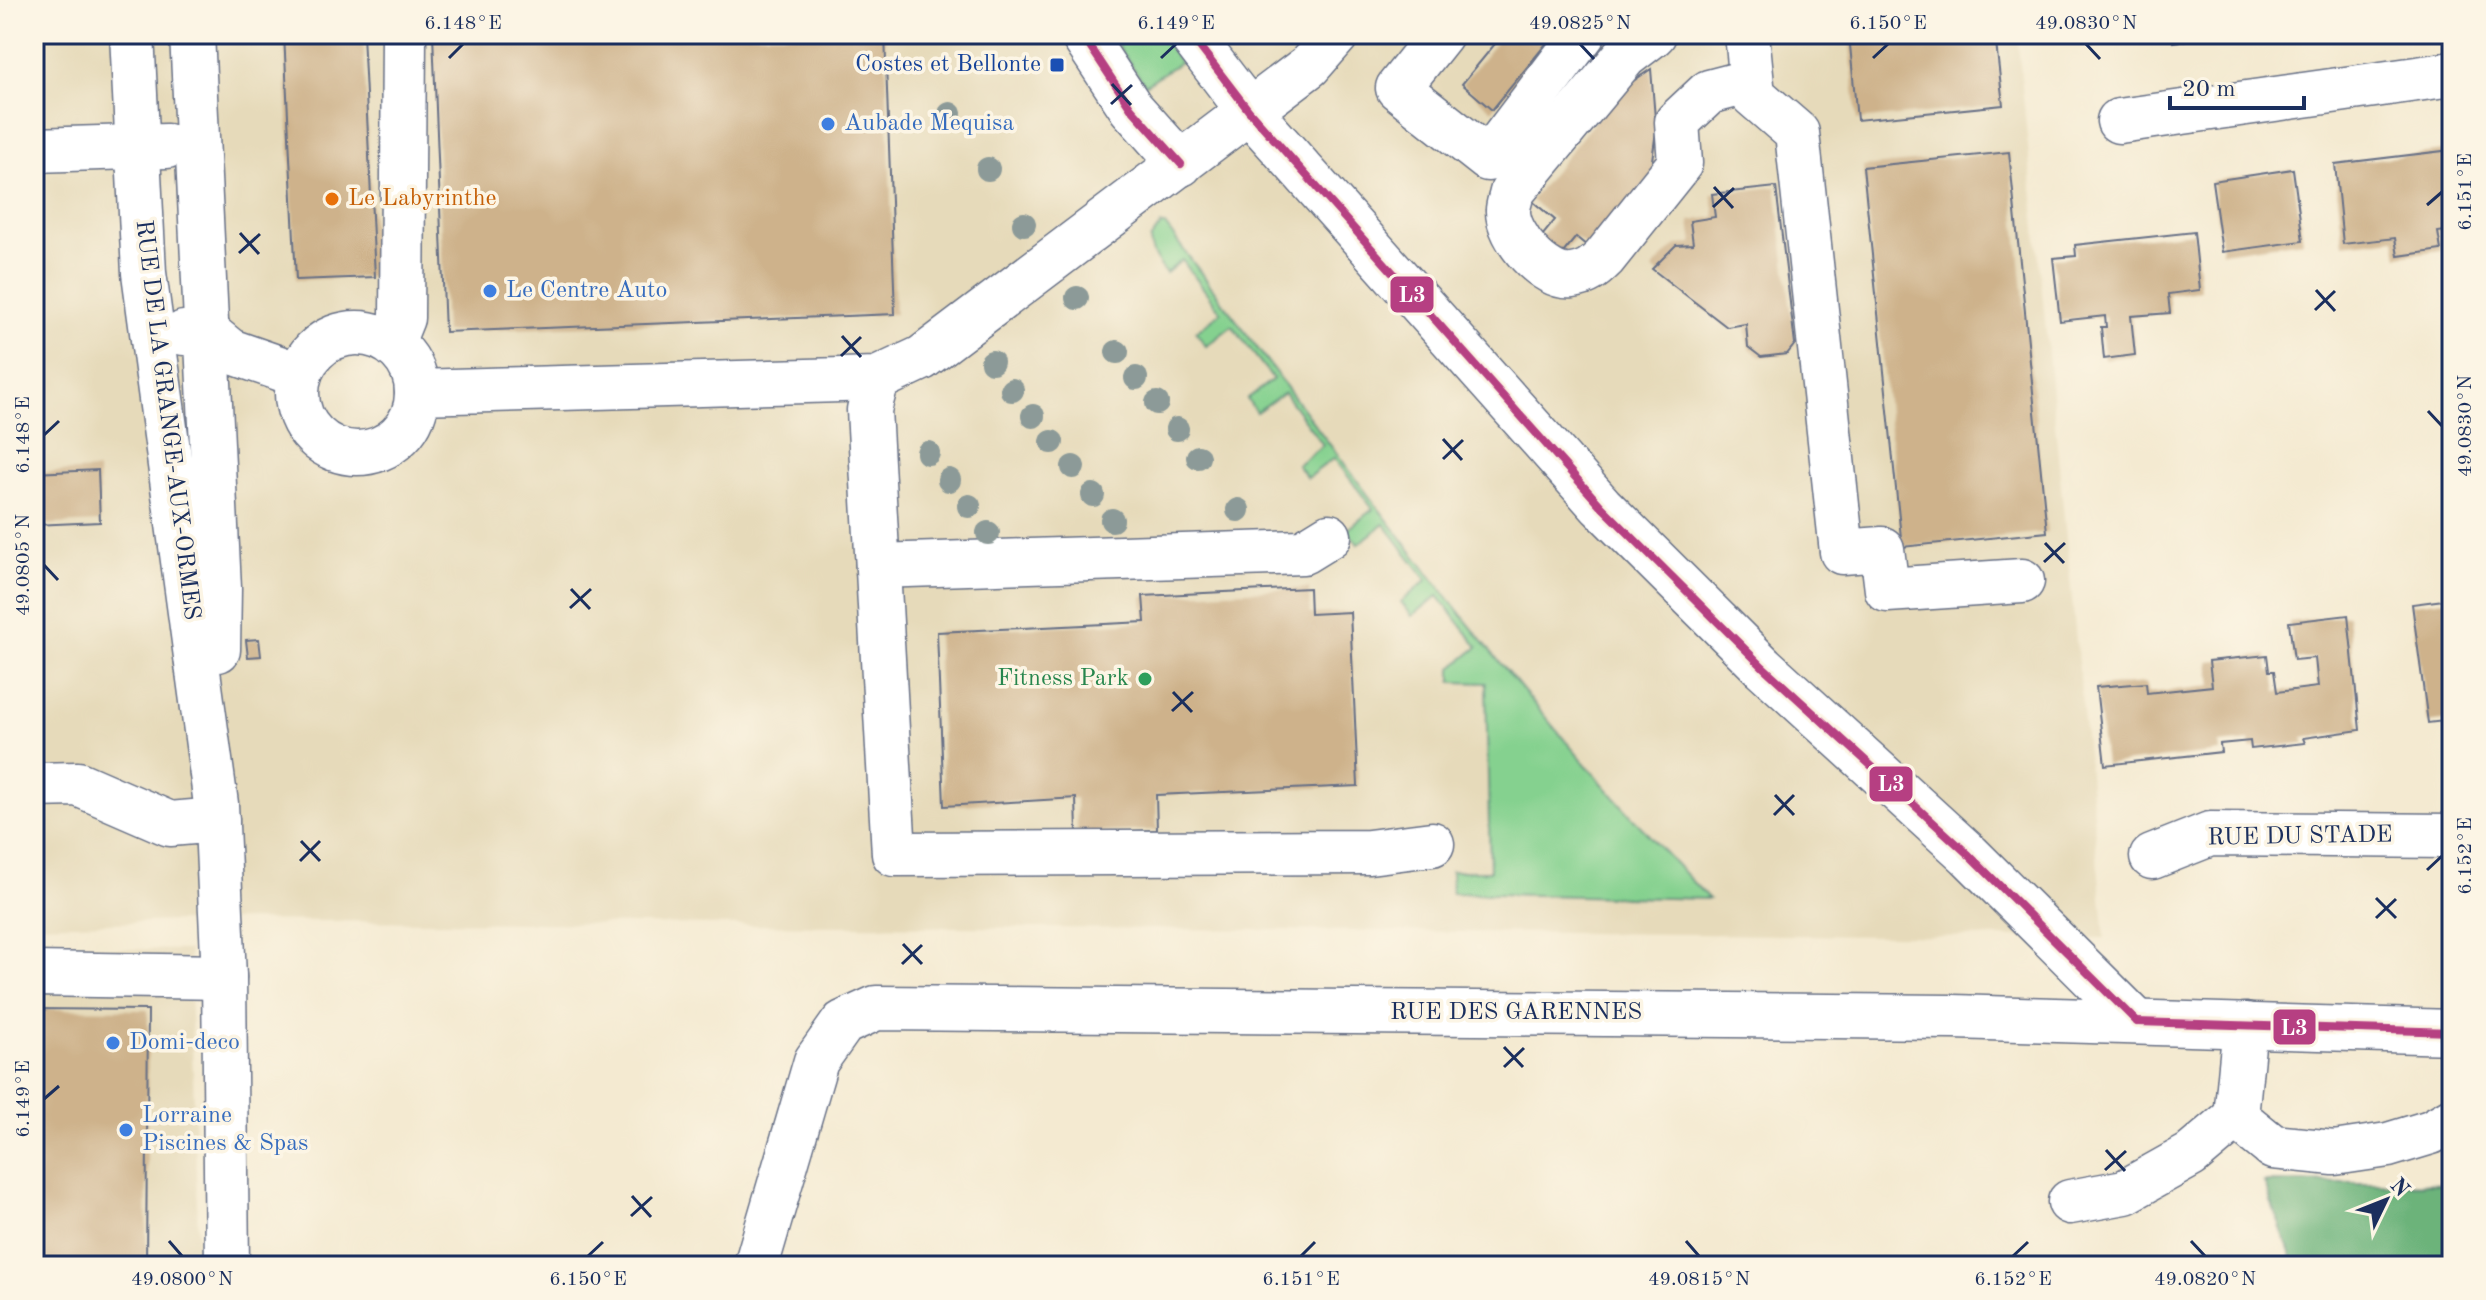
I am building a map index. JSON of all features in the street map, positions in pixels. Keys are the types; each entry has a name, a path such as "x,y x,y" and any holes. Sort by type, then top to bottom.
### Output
{"street":[{"name":"RUE DE LA GRANGE-AUX-ORMES","path":"132,34 144,273 217,812"},
{"name":"RUE DE LA GRANGE-AUX-ORMES","path":"192,34 219,588 217,812 224,977 227,1266"},
{"path":"392,343 402,318 403,305 404,34"},
{"path":"1082,34 1131,108 1181,164"},
{"path":"1190,34 1249,111 1601,506 1763,667 1960,847 2137,1022"},
{"path":"417,392 877,379 922,358 1181,164 1309,66 1337,34"},
{"path":"1441,34 1398,88 1488,159 1583,34"},
{"path":"1654,34 1625,56 1512,192 1508,210 1512,231 1528,253 1548,270 1569,277 1590,271 1604,258 1680,163 1677,122 1709,92 1752,88"},
{"path":"1747,34 1752,88 1797,133 1842,552 1882,549 1887,590 2022,581"},
{"path":"2119,121 2452,74"},
{"path":"34,150 197,144"},
{"path":"154,334 207,332 230,351 299,375"},
{"path":"356,332 375,335 392,343 405,356 414,374 417,392 414,413 404,431 388,445 369,452 348,453 329,446 312,433 301,416 297,395 299,375 314,351 337,336 356,332"},
{"path":"877,379 869,410 894,854 1369,852 1432,844"},
{"path":"878,566 1303,552 1329,536"},
{"path":"34,785 78,784 170,824 217,812"},
{"name":"RUE DU STADE","path":"2152,857 2210,834 2452,836"},
{"path":"34,974 224,977"},
{"name":"RUE DES GARENNES","path":"756,1266 816,1061 843,1023 876,1008 1938,1017 2452,1032"},
{"path":"2070,1202 2125,1192 2191,1155 2236,1117 2245,1025"},
{"path":"2236,1117 2273,1147 2334,1153 2388,1145 2431,1132 2452,1120"}],"shaded area":[{"path":"34,34 2017,34 2105,938 222,920 34,925"},
{"path":"34,948 189,950 199,1266 34,1266"}],"green space":[{"path":"1110,34 1159,34 1180,62 1145,85"},
{"path":"1161,225 1165,225 1360,485 1494,655 1635,820 1709,899 1452,893 1451,871 1490,871 1486,683 1452,682 1452,668 1478,647 1438,596 1412,616 1401,602 1427,580 1384,524 1358,544 1347,530 1373,509 1334,458 1307,478 1297,465 1323,445 1284,393 1256,412 1247,399 1273,379 1232,326 1206,346 1196,332 1221,312 1182,260 1166,273 1160,265 1150,240"},
{"path":"2264,1182 2452,1184 2452,1266 2295,1266"}],"building":[{"path":"284,34 363,34 375,277 296,280"},
{"path":"433,34 885,34 895,314 445,332"},
{"path":"1503,34 1554,34 1492,110 1462,84"},
{"path":"1849,34 1995,34 2003,105 1857,120"},
{"path":"2172,34 2213,34 2213,36 2173,42"},
{"path":"1651,69 1656,131 1652,160 1660,166 1592,250 1576,237 1559,258 1538,241 1555,220 1531,200 1620,90"},
{"path":"2452,150 2452,230 2438,232 2441,250 2398,256 2395,238 2343,244 2335,164"},
{"path":"2009,152 2047,532 1902,547 1863,167"},
{"path":"2293,169 2303,241 2222,252 2212,181"},
{"path":"1776,187 1795,344 1787,354 1761,357 1748,347 1746,324 1727,327 1652,269 1676,245 1693,244 1690,221 1715,217 1712,194"},
{"path":"2194,232 2200,290 2168,294 2170,313 2131,316 2135,355 2104,359 2101,327 2106,327 2105,316 2060,321 2053,258 2076,256 2075,245"},
{"path":"98,470 100,522 34,525 34,473"},
{"path":"1309,588 1310,614 1350,612 1358,786 1156,795 1157,830 1077,833 1076,798 944,806 937,632 1145,622 1143,596"},
{"path":"2452,599 2452,720 2428,723 2412,604"},
{"path":"2348,615 2360,730 2303,738 2305,743 2251,749 2250,741 2220,744 2221,752 2105,765 2096,687 2146,683 2147,693 2212,686 2209,661 2267,655 2269,671 2274,671 2277,692 2318,687 2315,658 2294,660 2289,622"},
{"path":"259,639 261,656 248,657 246,640"},
{"path":"34,1009 148,1010 146,1266 34,1266"}],"transit line":[{"name":"L3","path":"1082,34 1131,108 1181,164"},
{"name":"L3","path":"1190,34 1249,111 1601,506 1763,667 1969,855 2137,1022"},
{"name":"L3","path":"2137,1022 2452,1032"}],"place":[{"name":"Costes et Bellonte","path":"1057,65"},
{"name":"Aubade Mequisa","path":"828,124"},
{"name":"Le Labyrinthe","path":"332,199"},
{"name":"Le Centre Auto","path":"490,291"},
{"name":"Fitness Park","path":"1145,679"},
{"name":"Domi-deco","path":"113,1043"},
{"name":"Lorraine Piscines & Spas","path":"126,1130"}]}
